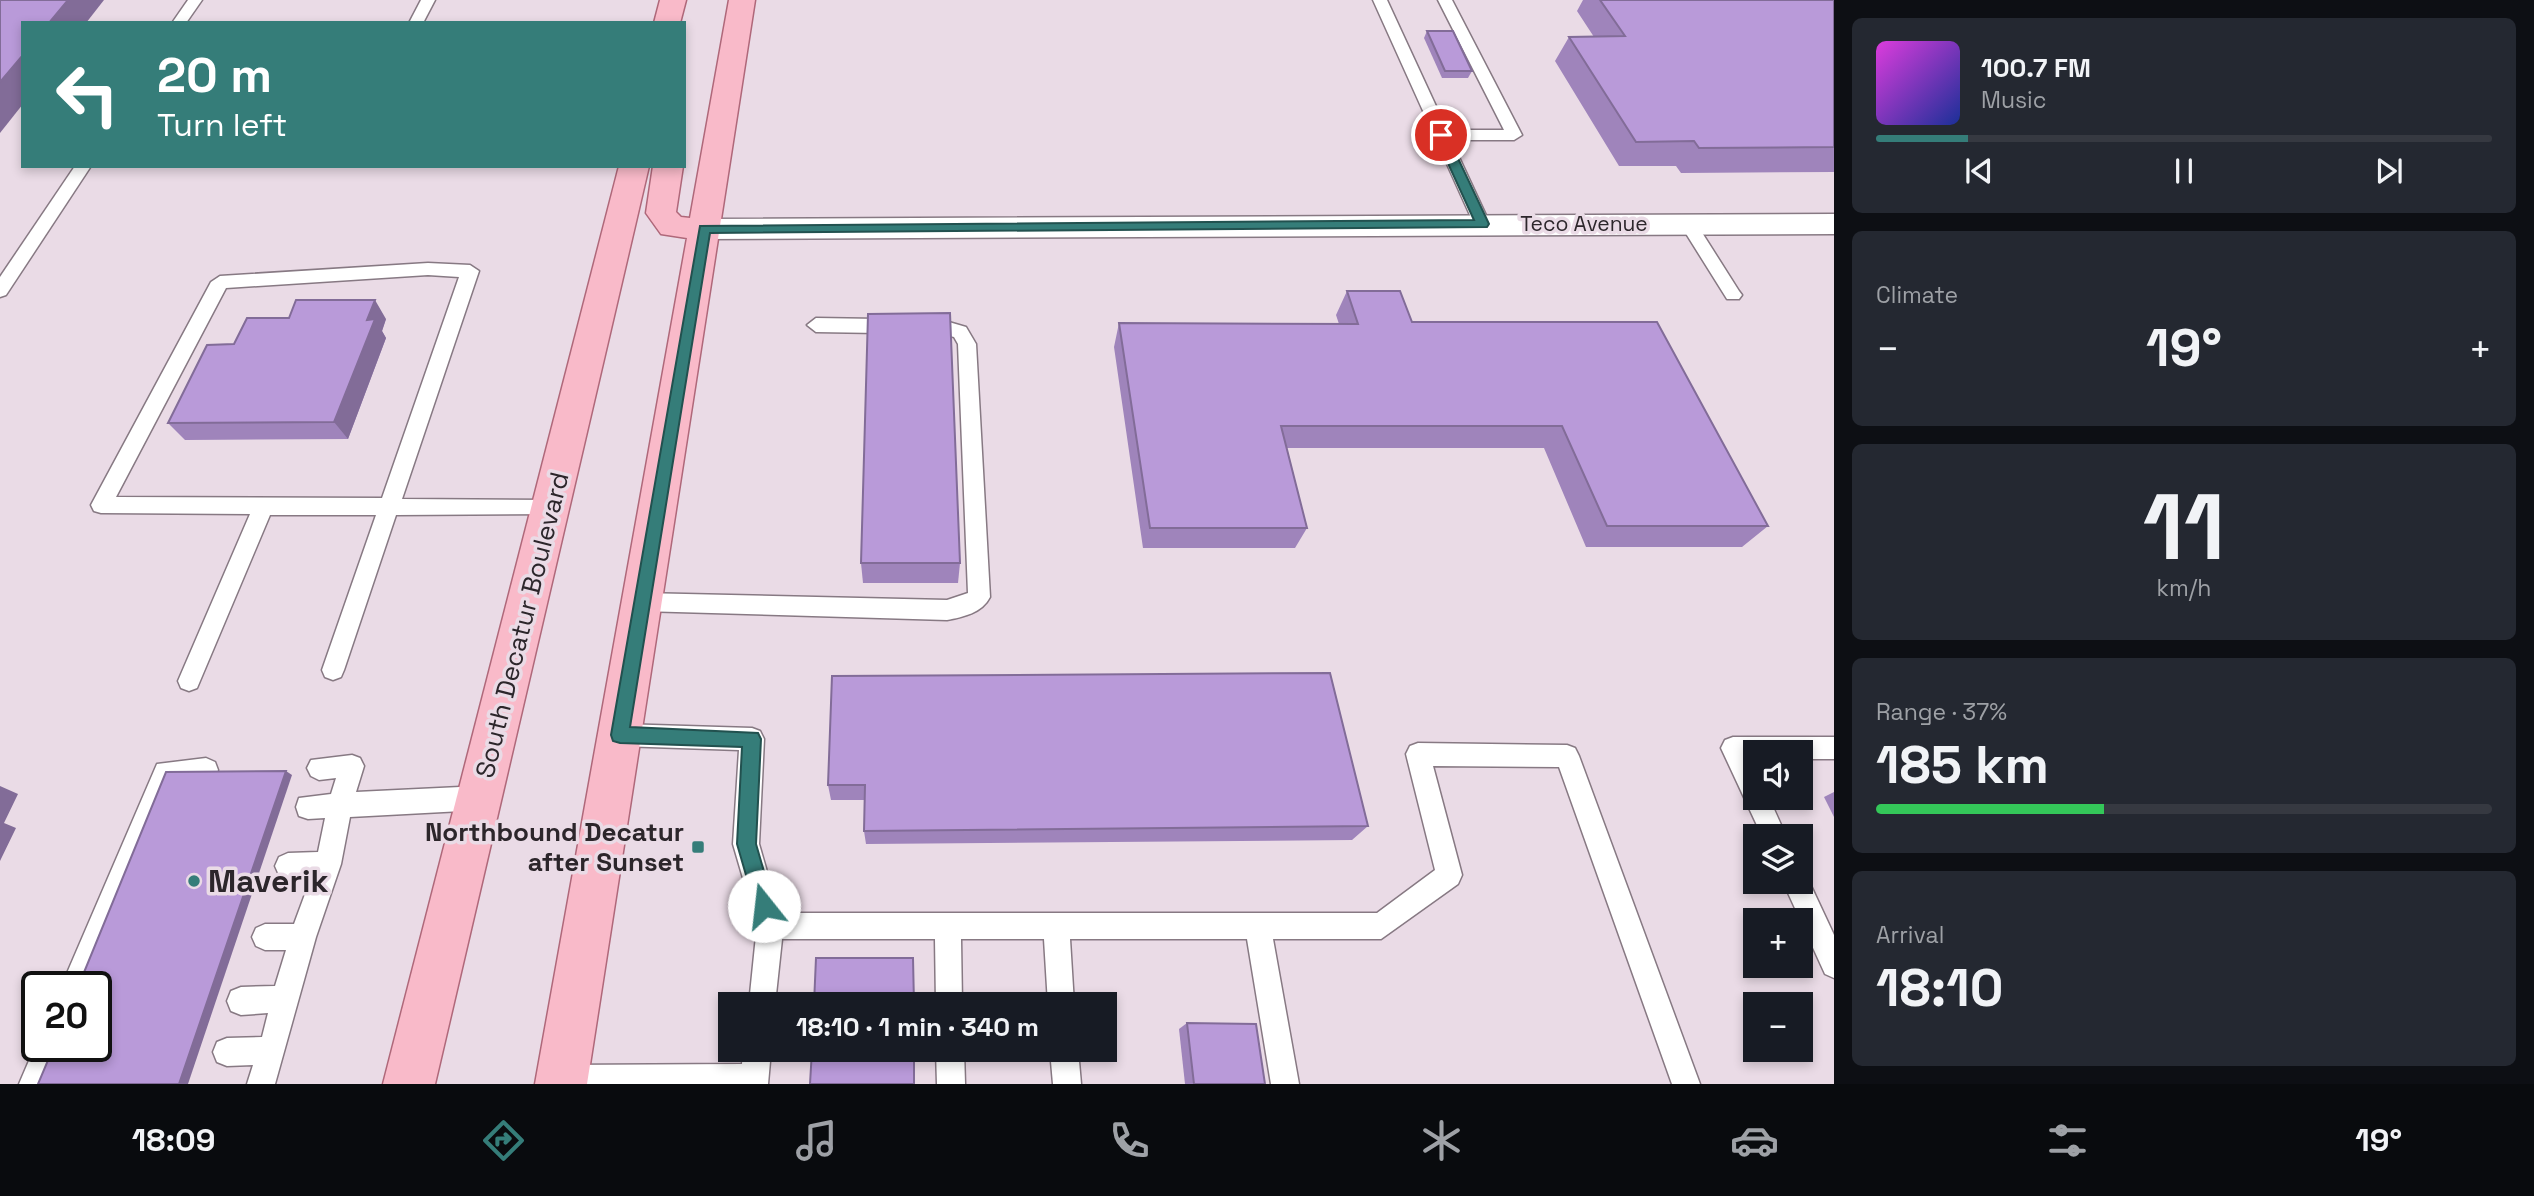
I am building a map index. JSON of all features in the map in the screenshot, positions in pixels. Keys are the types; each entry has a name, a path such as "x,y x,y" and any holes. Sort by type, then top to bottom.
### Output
{"main road":[{"path":"668,21 673,0"},
{"path":"562,1081 742,0"},
{"name":"South Decatur Boulevard","path":"410,1084 634,168"},
{"path":"668,168 661,213 672,227 704,229"}],"street":[{"name":"Teco Avenue","path":"704,229 1834,223"}],"lane":[{"path":"180,21 195,0"},
{"path":"417,21 428,0"},
{"path":"1380,0 1482,224"},
{"path":"1441,135 1514,135 1445,0"},
{"path":"0,291 82,168"},
{"path":"1688,224 1733,295"},
{"path":"334,670 390,505 470,271 428,269 220,282 101,505 390,505 550,508"},
{"path":"641,602 947,611 964,607 979,597 981,586 967,344 960,332 942,327 816,325"},
{"path":"189,681 264,505"},
{"path":"620,735 752,739 746,844 769,926 763,992"},
{"path":"1743,748 1734,748 1743,768"},
{"path":"1813,748 1834,748"},
{"path":"769,926 1381,926 1449,875 1418,754 1567,756 1686,1084"},
{"path":"261,1084 303,937 328,864 340,805 352,766 319,768"},
{"path":"85,971 106,941 131,876 147,815 166,772 206,770"},
{"path":"308,807 481,798"},
{"path":"147,815 180,813"},
{"path":"288,866 328,864"},
{"path":"1801,894 1834,965"},
{"path":"1258,926 1285,1084"},
{"path":"948,928 949,992"},
{"path":"1056,928 1060,992"},
{"path":"265,937 303,937"},
{"path":"241,1001 285,999"},
{"path":"227,1052 272,1050"},
{"path":"950,1062 951,1084"},
{"path":"1065,1062 1067,1084"},
{"path":"562,1081 755,1071"}],"building":[{"path":"0,0 68,0 51,21 21,21 21,57 0,82"},
{"path":"1600,0 1834,0 1834,147 1699,148 1694,141 1636,142 1569,37 1625,36"},
{"path":"1427,31 1453,31 1472,71 1445,71"},
{"path":"1347,291 1400,291 1412,322 1657,322 1768,526 1607,526 1562,426 1281,426 1307,528 1150,528 1119,323 1358,324"},
{"path":"296,300 375,300 367,320 375,319 334,422 168,423 207,345 234,344 247,318 289,318"},
{"path":"950,313 960,563 861,563 868,314"},
{"path":"1330,673 1368,826 864,831 865,785 828,785 832,676"},
{"name":"Maverik","path":"286,771 179,1084 38,1084 47,1062 112,1062 112,971 85,971 166,772"},
{"path":"816,958 913,958 914,992 815,992"},
{"path":"1187,1023 1256,1024 1265,1084 1194,1084"},
{"path":"811,1062 914,1062 914,1084 810,1084"}],"place":[{"name":"Northbound Decatur after Sunset","path":"698,847"},
{"name":"Maverik","path":"194,881"}],"route":[{"path":"764,906 746,844 752,739 620,735 704,229 1041,229 1482,224 1441,135"}]}
